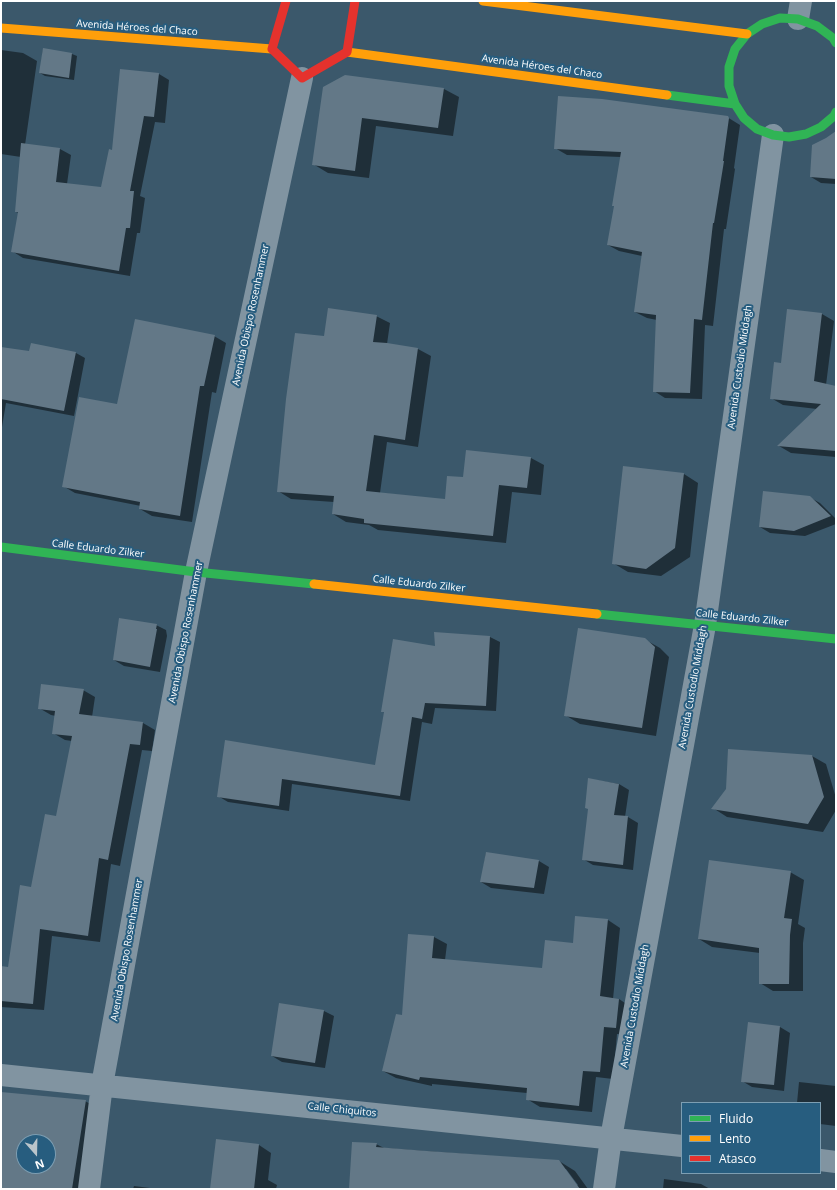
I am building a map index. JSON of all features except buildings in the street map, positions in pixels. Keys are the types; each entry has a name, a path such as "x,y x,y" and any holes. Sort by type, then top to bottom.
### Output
{"street":[{"path":"286,1 272,49 302,78 347,52 355,1"},
{"path":"483,1 747,34"},
{"path":"835,115 821,127 806,134 789,137 772,135 757,129 744,118 735,104 728,86 729,67 735,49 747,34 762,24 799,10 833,38 836,43"},
{"name":"Avenida Héroes del Chaco","path":"1,28 272,49"},
{"name":"Avenida Héroes del Chaco","path":"347,52 735,104"},
{"name":"Avenida Obispo Rosenhammer","path":"89,1189 102,1085 196,572 302,78"},
{"name":"Avenida Custodio Middagh","path":"604,1189 611,1138 705,625 772,135"},
{"name":"Calle Eduardo Zilker","path":"1,547 196,572 836,639"},
{"name":"Calle Chiquitos","path":"1,1075 681,1146"},
{"path":"821,1160 836,1162"}],"traffic: fast":[{"path":"836,43 833,38 817,26 798,19 780,18 762,24 747,34 735,49 729,67 729,86 735,104 744,118 757,129 773,135 789,137 806,134 821,127 834,116 836,112"},
{"path":"667,95 735,104"},
{"path":"1,547 196,572 314,584"},
{"path":"597,614 836,639"}],"traffic: slow":[{"path":"483,1 747,34"},
{"path":"1,28 272,49"},
{"path":"347,52 667,95"},
{"path":"314,584 597,614"}],"traffic: jam":[{"path":"286,1 272,49 302,78 347,52 355,1"}]}
